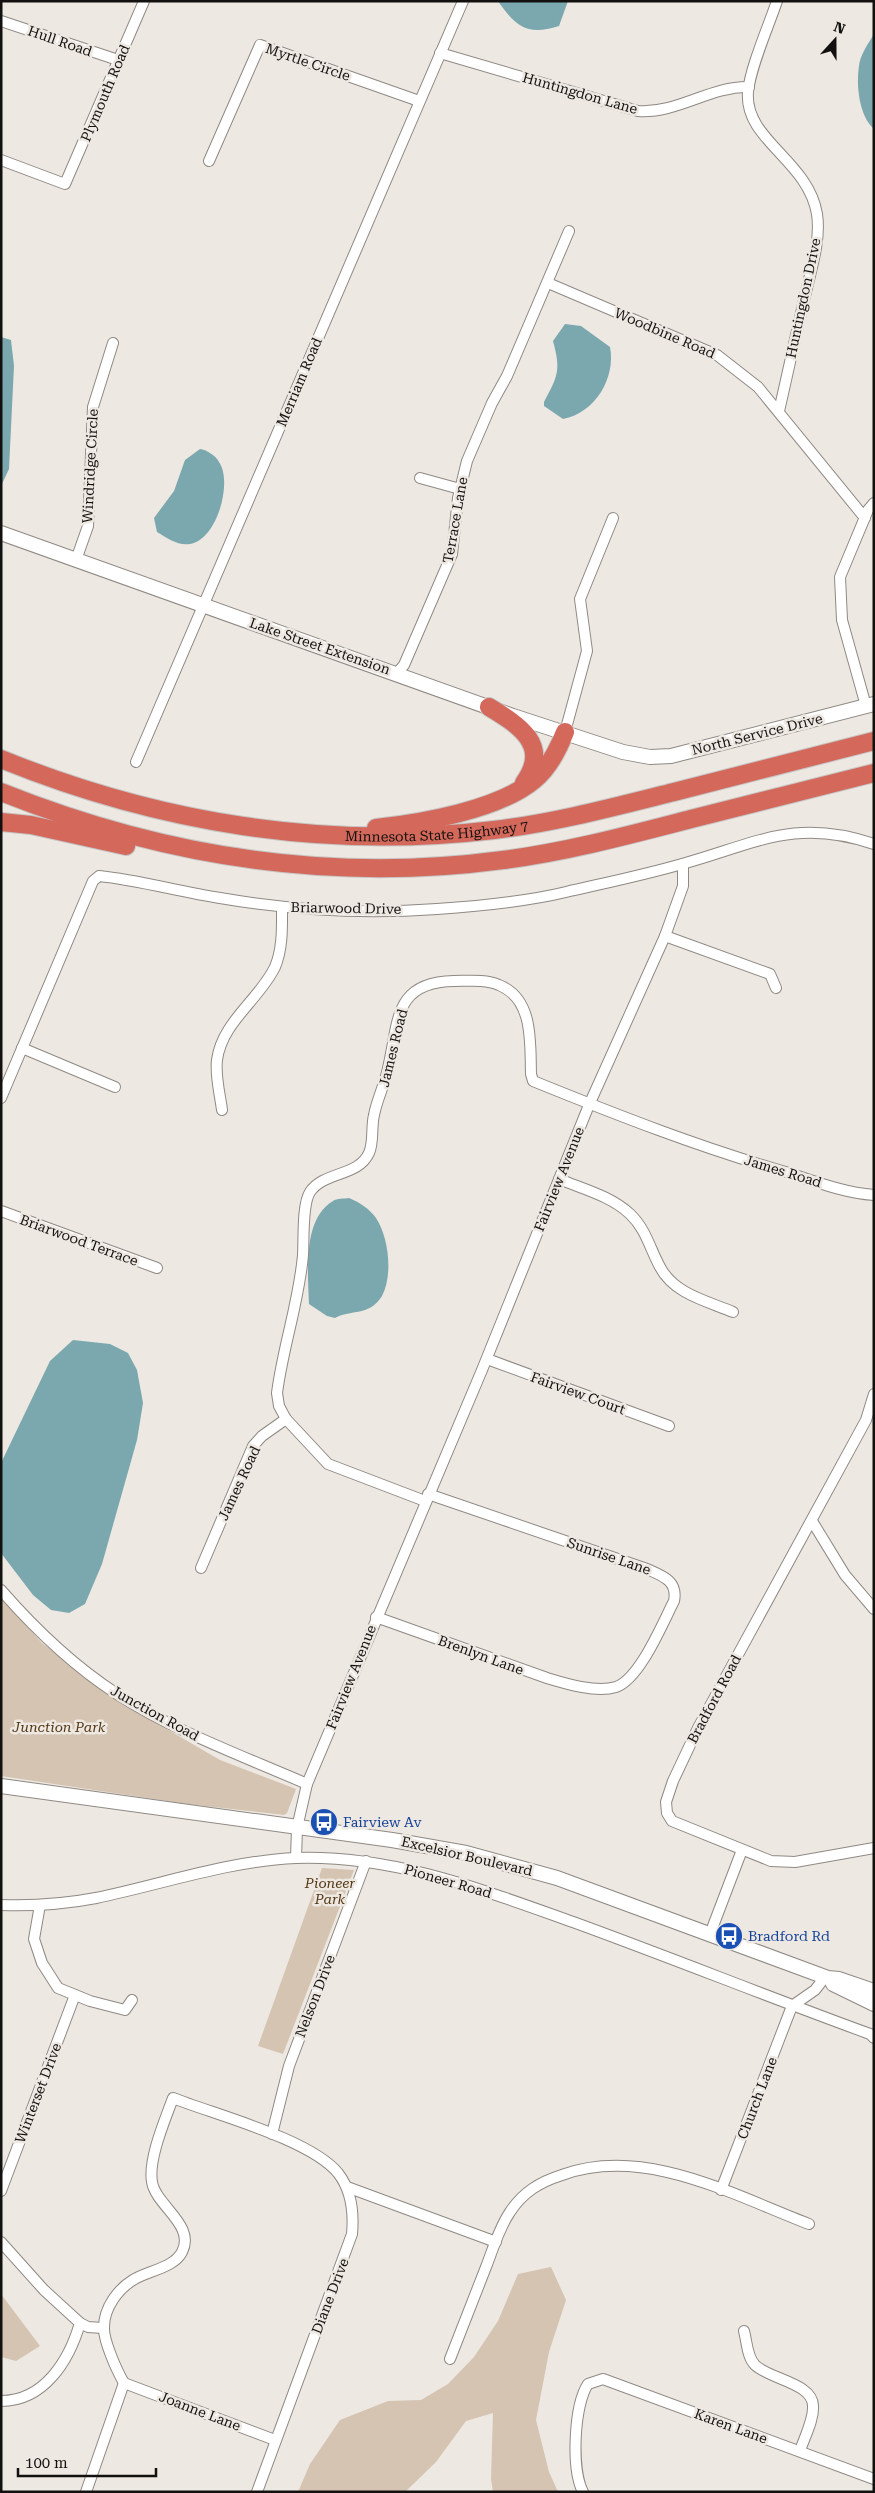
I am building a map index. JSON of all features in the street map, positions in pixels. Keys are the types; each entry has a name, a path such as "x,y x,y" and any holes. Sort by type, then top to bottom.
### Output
{"highway":[{"path":"489,707 524,730 531,743 534,760 532,768 525,782 517,790"},
{"path":"277,831 360,830 415,822 461,812 517,790 532,781 547,766 565,732"},
{"name":"Minnesota State Highway 7","path":"1,759 96,794 146,808 206,821 277,831 344,836 415,837 527,825 625,804 874,740"},
{"path":"1,822 31,825 186,857 362,868 432,866 502,860 615,839 874,773"},
{"path":"1,792 60,814 126,835 189,850 274,863"}],"main road":[{"name":"Lake Street Extension","path":"1,533 489,707 640,756"},
{"name":"North Service Drive","path":"640,756 671,756 870,705"},
{"name":"Excelsior Boulevard","path":"1,1786 426,1845 508,1864 557,1878 826,1978 874,1991"},
{"name":"Excelsior Boulevard","path":"826,1978 836,1987 874,2004"}],"street":[{"name":"Plymouth Road","path":"1,160 66,184 144,1"},
{"name":"Merriam Road","path":"136,762 463,1"},
{"name":"Huntingdon Drive","path":"777,1 749,87 748,108 754,122 806,184 814,200 817,216 815,249 779,411"},
{"name":"Hull Road","path":"1,22 118,60"},
{"name":"Myrtle Circle","path":"209,162 260,45 420,101"},
{"name":"Huntingdon Lane","path":"440,53 638,111 663,110 731,88 749,87"},
{"name":"Terrace Lane","path":"397,673 404,664 446,572 455,536 460,489 470,453 548,283 569,231"},
{"name":"Woodbine Road","path":"548,283 717,354 758,386 865,518"},
{"name":"Windridge Circle","path":"76,560 88,526 93,407 113,343"},
{"path":"420,478 460,489"},
{"path":"870,705 842,620 840,577 865,518 874,503"},
{"path":"565,732 587,651 580,598 613,518"},
{"name":"Briarwood Drive","path":"1,1098 95,877 103,876 222,899 282,906 370,910 435,909 502,903 563,893 683,864 792,832 831,833 874,844"},
{"name":"Fairview Avenue","path":"296,1858 297,1828 307,1784 376,1617 487,1359 589,1105 665,936 683,886 683,864"},
{"path":"222,1110 217,1061 220,1048 232,1026 274,968 281,944 282,906"},
{"path":"665,936 770,974 776,988"},
{"name":"James Road","path":"201,1568 254,1446 262,1436 286,1419 277,1393 301,1276 307,1201 316,1186 357,1166 369,1152 374,1114 388,1070 397,1018 406,998 417,989 430,983 482,981 507,989 520,1001 528,1017 530,1074 533,1081 589,1105 770,1168 830,1186 874,1195"},
{"path":"22,1048 114,1087"},
{"path":"559,1179 608,1199 622,1207 646,1236 667,1278 677,1288 733,1312"},
{"name":"Briarwood Terrace","path":"1,1211 157,1268"},
{"name":"Fairview Court","path":"487,1359 669,1426"},
{"name":"Bradford Road","path":"874,1394 866,1420 698,1728 673,1781 666,1802 667,1813 672,1821 771,1861 795,1862 874,1848"},
{"name":"Sunrise Lane","path":"286,1419 328,1464 647,1569 673,1584 676,1592 674,1601 638,1667 628,1680 616,1687 588,1687"},
{"path":"812,1521 845,1575 874,1609"},
{"name":"Junction Road","path":"1,1590 35,1627 67,1656 116,1694 170,1724 307,1784"},
{"name":"Brenlyn Lane","path":"376,1617 547,1678 588,1687"},
{"path":"710,1934 742,1850"},
{"name":"Pioneer Road","path":"1,1905 40,1905 95,1898 211,1870 296,1858 366,1861 428,1873 505,1898 870,2034 874,2038"},
{"name":"Nelson Drive","path":"272,2134 289,2066 366,1861"},
{"path":"40,1905 34,1939 42,1963 58,1988 125,2010 132,2000"},
{"path":"792,2006 815,1990 826,1978"},
{"name":"Winterset Drive","path":"1,2190 75,1995"},
{"name":"Church Lane","path":"721,2190 792,2006"},
{"name":"Diane Drive","path":"103,2328 113,2299 121,2290 133,2280 166,2265 182,2252 184,2234 158,2194 151,2176 154,2159 173,2098 272,2134 316,2154 328,2162 347,2187 352,2202 354,2218 348,2249 256,2492"},
{"path":"450,2359 502,2226 521,2198 534,2187 572,2171 620,2165 644,2166 667,2171 809,2224"},
{"path":"347,2187 496,2242"},
{"path":"1,2242 44,2290 80,2323 88,2327 103,2328 117,2371 124,2383 86,2492"},
{"path":"1,2401 20,2400 42,2388 52,2378 76,2338 80,2323"},
{"path":"744,2331 754,2364 761,2370 805,2391 811,2398 812,2413 800,2451"},
{"name":"Karen Lane","path":"583,2492 578,2475 576,2438 581,2397 588,2384 603,2379 874,2479"},
{"name":"Joanne Lane","path":"124,2383 275,2440"}],"green space":[{"name":"Junction Park","path":"1,1597 42,1643 127,1706 220,1760 296,1789 287,1813 284,1815 187,1804 1,1776"},
{"name":"Pioneer Park","path":"322,1868 354,1870 283,2054 258,2046"},
{"path":"551,2267 566,2300 549,2352 536,2420 549,2472 558,2492 493,2492 491,2479 493,2413 466,2421 436,2462 405,2492 298,2492 310,2464 340,2420 388,2401 421,2400 448,2384 474,2357 498,2321 518,2274"},
{"path":"1,2294 40,2346 16,2361 1,2357"}],"water":[{"path":"498,1 568,1 559,26 538,30 523,27 517,23"},
{"path":"874,34 874,129 862,108 858,82 861,58"},
{"path":"565,324 581,326 610,347 611,359 606,382 594,402 585,410 563,419 544,406 544,402 557,373 557,359 553,341"},
{"path":"1,337 11,340 14,366 9,469 1,486"},
{"path":"200,449 211,454 219,462 223,471 223,496 215,522 208,532 200,540 190,544 181,544 157,532 154,518 174,491 185,460"},
{"path":"349,1198 371,1212 380,1226 387,1246 388,1278 382,1296 377,1303 366,1310 335,1318 327,1316 309,1304 309,1248 316,1220 323,1209 335,1200"},
{"path":"73,1340 110,1344 128,1353 137,1370 143,1403 137,1440 102,1564 85,1604 69,1613 51,1610 33,1595 1,1553 1,1463 50,1361"}],"place":[{"name":"Fairview Av","path":"324,1822"},
{"name":"Bradford Rd","path":"729,1936"}]}
